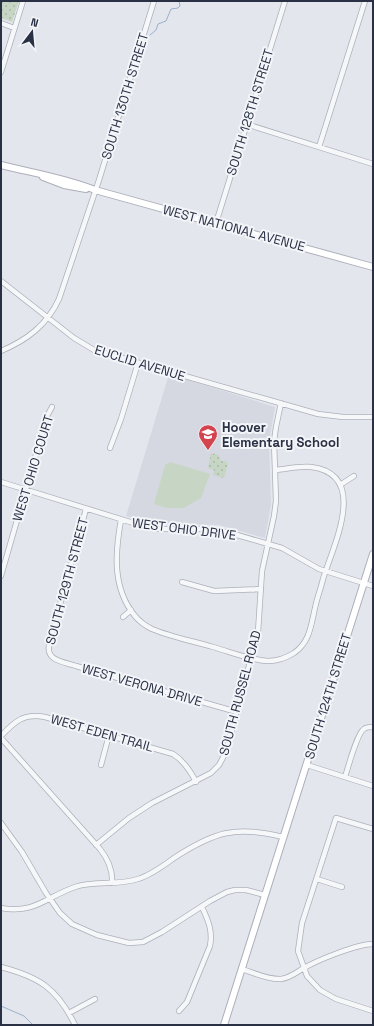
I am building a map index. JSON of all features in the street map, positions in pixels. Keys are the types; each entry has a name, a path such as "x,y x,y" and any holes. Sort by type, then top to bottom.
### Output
{"street":[{"path":"1,72 23,1"},
{"name":"SOUTH 130TH STREET","path":"1,351 19,343 40,328 48,318 59,299 154,1"},
{"name":"SOUTH 128TH STREET","path":"216,223 285,1"},
{"path":"319,147 365,1"},
{"path":"1,24 14,28"},
{"path":"246,124 373,164"},
{"name":"WEST NATIONAL AVENUE","path":"1,165 37,174 53,182 95,190 373,267"},
{"name":"EUCLID AVENUE","path":"1,281 88,347 107,354 325,415 343,417 373,416"},
{"path":"110,448 121,419 138,363"},
{"name":"SOUTH RUSSEL ROAD","path":"96,845 129,818 152,802 196,782 211,773 221,761 227,748 252,658 259,625 260,589 263,565 274,521 276,501 274,441 281,403"},
{"name":"WEST OHIO COURT","path":"1,576 46,416 52,407"},
{"path":"121,520 117,555 117,575 123,595 131,610 142,623 156,630 252,658 267,661 280,660 294,654 303,645 310,632 315,609 342,520 344,510 344,494 337,480 329,473 318,468 308,467 274,470"},
{"path":"340,485 354,476"},
{"name":"WEST OHIO DRIVE","path":"1,482 143,526 158,529 217,530 268,543 282,548 311,566 373,586"},
{"name":"SOUTH 129TH STREET","path":"49,653 49,645 86,509"},
{"name":"SOUTH 124TH STREET","path":"224,1025 373,554"},
{"path":"182,582 214,591 260,589"},
{"path":"123,617 131,610"},
{"name":"WEST VERONA DRIVE","path":"49,653 56,660 237,712"},
{"name":"WEST EDEN TRAIL","path":"1,737 20,719 33,716 45,717 173,754 188,767 196,782"},
{"path":"345,778 358,736 362,730 368,727 373,727"},
{"path":"101,765 109,735"},
{"path":"1,737 96,845 110,864 112,882"},
{"path":"307,765 373,786"},
{"path":"373,829 336,818 302,923 298,951 307,976 320,990 336,999 373,1011"},
{"path":"1,823 22,852 50,899 64,917 77,927 97,935 122,942 134,943 151,939 220,896 235,890 252,891 265,895"},
{"path":"1,908 16,910 26,909 83,884 131,881 144,876 188,849 216,835 230,832 258,831 283,838"},
{"path":"317,880 342,887"},
{"path":"179,1011 187,1002 211,942 210,925 202,907"},
{"path":"242,969 265,976 281,978 295,974 304,968 345,950 366,944 373,944"},
{"path":"1,967 27,975 41,983 58,997 75,1025"},
{"path":"69,1013 95,999"}],"shaded area":[{"name":"Hoover Elementary School","path":"169,374 275,407 269,441 271,504 265,538 219,525 162,524 126,516"}],"green space":[{"path":"1,1 19,1 12,22 1,18"},
{"path":"211,453 219,455 221,461 226,461 228,464 224,478 213,475 214,470 208,468"},
{"path":"170,462 210,474 201,498 184,508 167,508 154,504 165,465"}],"waterway":[{"path":"150,35 156,30 158,24 166,21 171,9 178,8 180,6 179,1"},
{"path":"1,1006 24,1016 33,1025"}],"place":[{"name":"Hoover Elementary School","path":"208,451"}]}
